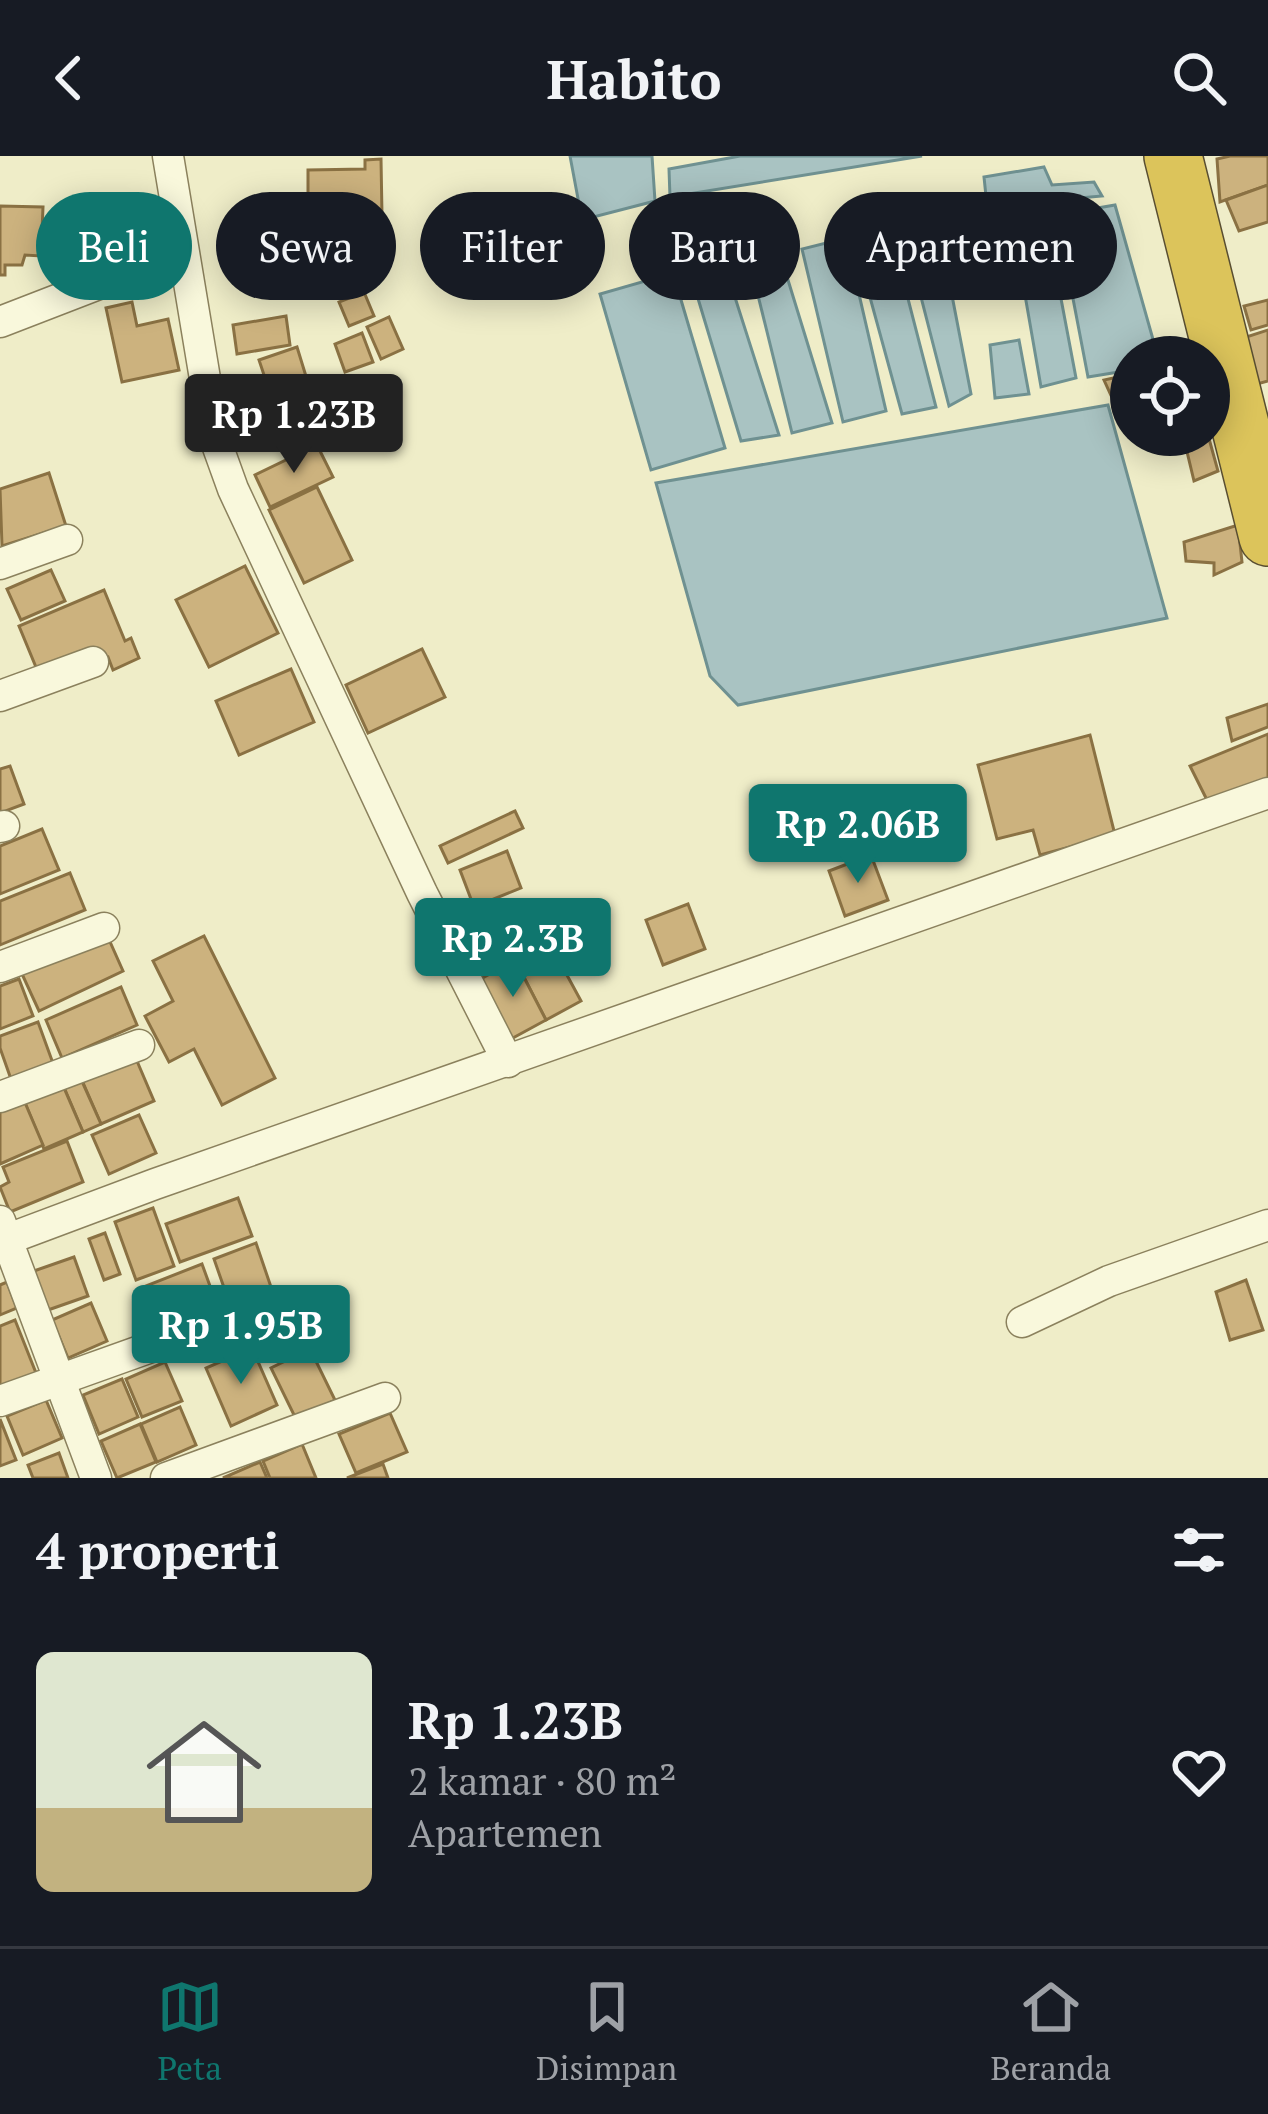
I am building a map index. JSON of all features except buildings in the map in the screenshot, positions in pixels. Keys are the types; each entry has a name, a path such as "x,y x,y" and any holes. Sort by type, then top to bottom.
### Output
{"highway":[{"path":"1173,156 1268,538"}],"street":[{"path":"168,156 173,192"},
{"path":"0,322 57,300"},
{"path":"190,300 215,440 233,489 422,893 508,1062"},
{"path":"0,564 67,540"},
{"path":"0,696 93,662"},
{"path":"96,1478 2,1234 508,1062 1268,794"},
{"path":"0,967 104,928"},
{"path":"0,1097 139,1046"},
{"path":"1022,1322 1109,1281 1268,1225"},
{"path":"0,1401 266,1306"},
{"path":"166,1478 385,1398"}],"water":[{"path":"570,156 652,156 654,192 629,192 629,208 605,214 605,192 577,192"},
{"path":"740,156 922,156 701,192 670,192 669,169"},
{"path":"1044,167 1052,185 1094,182 1100,192 986,192 984,177"},
{"path":"1117,212 1152,336 1110,336 1110,373 1088,377 1073,300 1117,300"},
{"path":"824,244 824,300 860,300 886,411 843,422 802,249"},
{"path":"629,286 629,300 681,300 725,448 651,470 602,300 605,293"},
{"path":"698,300 736,300 779,435 741,441"},
{"path":"759,300 794,300 832,423 792,433"},
{"path":"871,300 908,300 936,407 902,414"},
{"path":"922,300 953,300 971,394 949,406"},
{"path":"1026,300 1061,300 1076,378 1041,387"},
{"path":"1019,340 1029,394 995,398 990,345"},
{"path":"1108,405 1110,456 1122,456 1167,618 738,705 710,676 656,483"}]}
